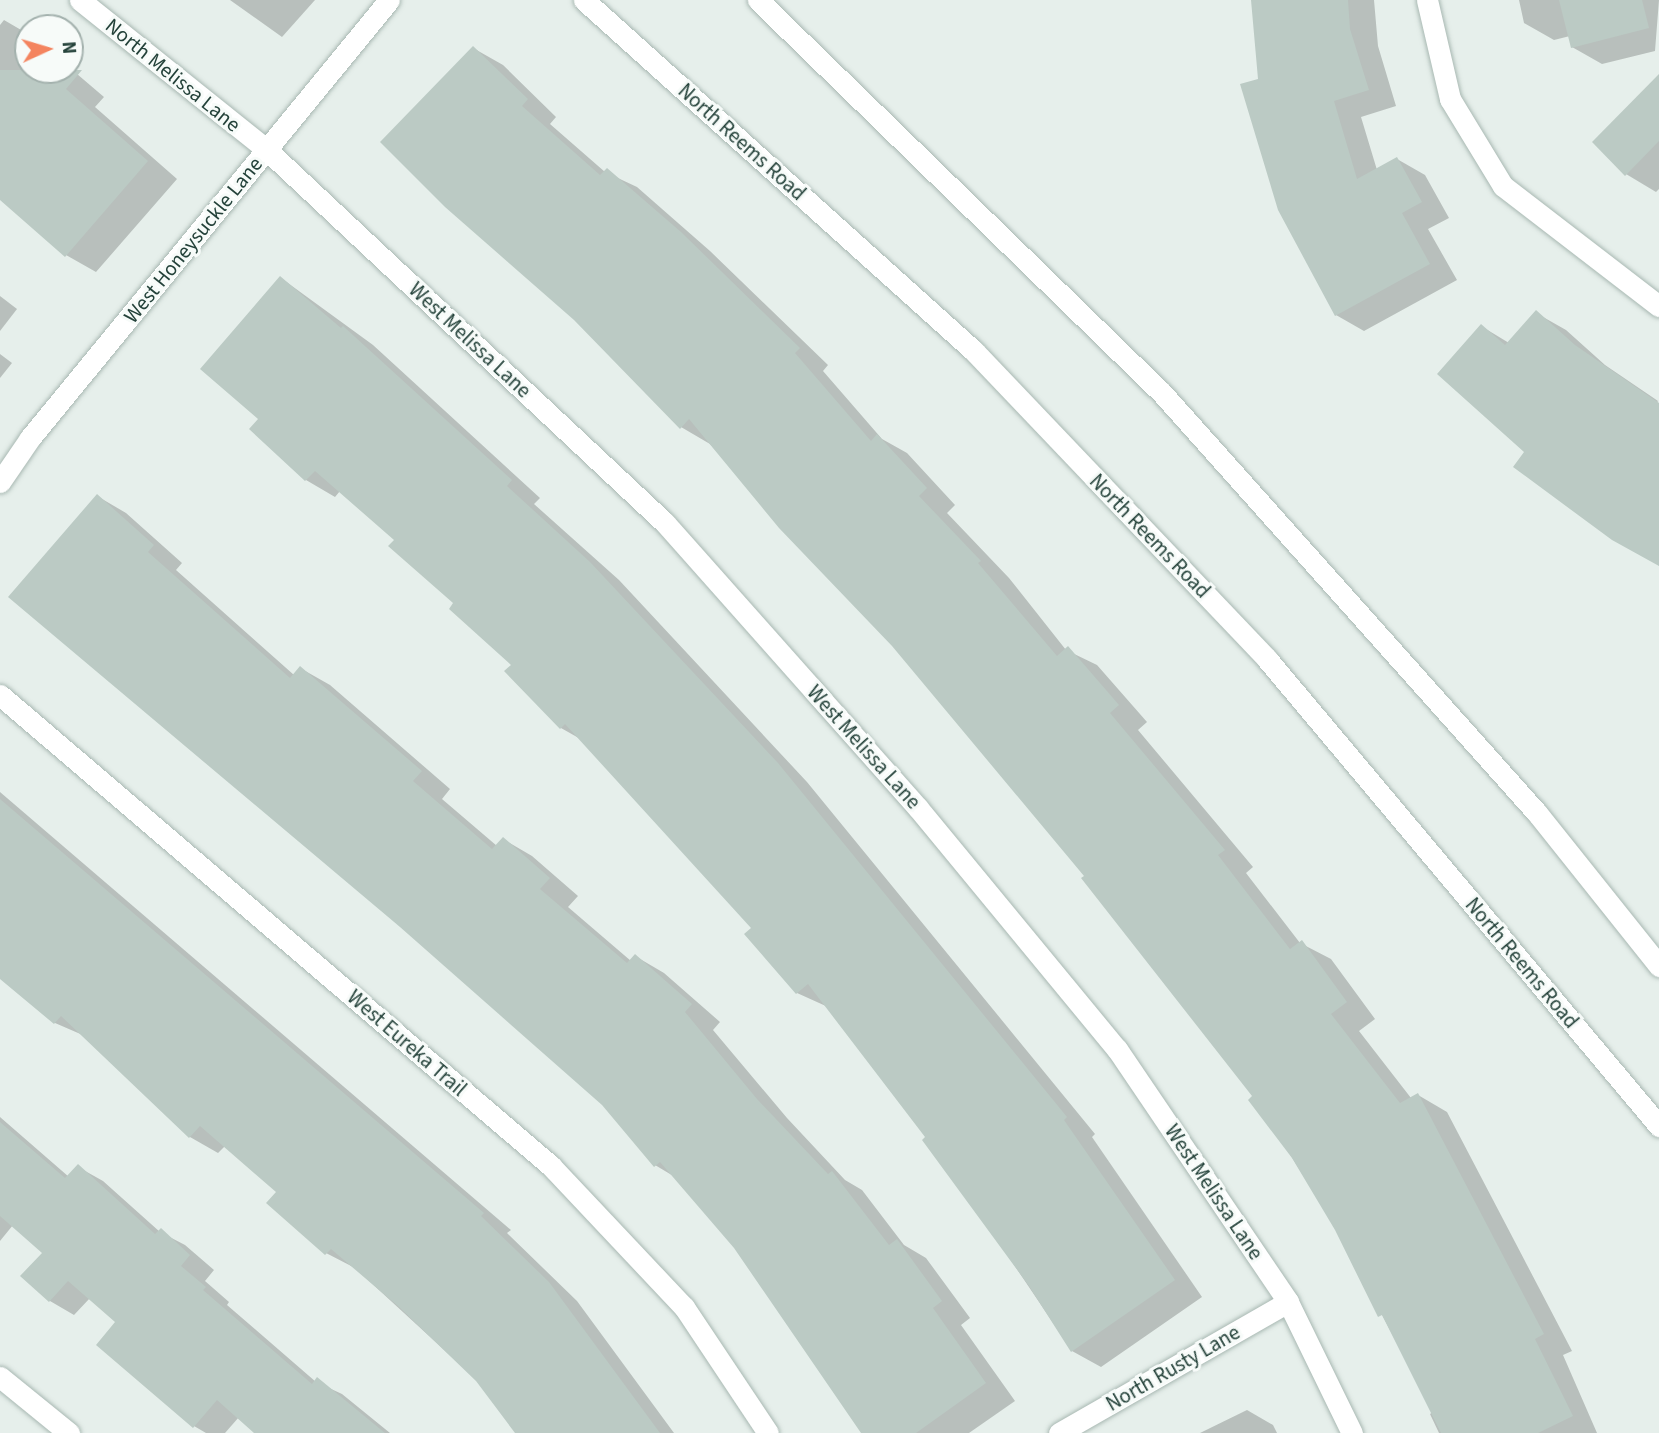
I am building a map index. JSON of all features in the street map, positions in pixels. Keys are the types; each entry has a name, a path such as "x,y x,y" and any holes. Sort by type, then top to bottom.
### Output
{"street":[{"name":"North Melissa Lane","path":"80,0 267,150"},
{"name":"West Honeysuckle Lane","path":"0,482 30,438 388,0"},
{"name":"North Reems Road","path":"584,0 983,361 1267,659 1659,1126"},
{"path":"758,0 1162,393 1537,813 1659,965"},
{"path":"1427,0 1450,99 1503,186 1659,306"},
{"name":"West Melissa Lane","path":"267,150 665,523 909,798 1117,1049 1288,1303 1353,1433"},
{"name":"West Eureka Trail","path":"0,695 551,1166 684,1307 768,1433"},
{"name":"North Rusty Lane","path":"1059,1433 1288,1303"},
{"path":"0,1377 69,1433"}],"building":[{"path":"1251,0 1348,0 1350,29 1369,90 1334,101 1357,179 1397,157 1422,202 1402,213 1430,264 1335,316 1278,210 1240,84 1258,79"},
{"path":"1559,0 1642,0 1649,28 1571,48"},
{"path":"473,46 528,99 522,106 600,175 607,168 681,232 800,348 795,353 871,441 877,434 927,488 919,496 981,561 978,563 1057,656 1068,646 1119,705 1110,713 1225,850 1218,855 1290,949 1302,940 1347,1002 1331,1014 1400,1103 1418,1093 1544,1334 1535,1339 1573,1416 1538,1433 1441,1433 1382,1315 1378,1317 1335,1230 1292,1158 1248,1100 1252,1096 1081,878 1084,876 892,646 779,528 689,419 680,429 574,320 445,207 380,142"},
{"path":"0,70 14,70 14,84 70,84 66,89 148,161 65,257 0,200"},
{"path":"1659,74 1659,141 1625,176 1592,142"},
{"path":"280,276 341,328 343,326 512,480 507,486 590,562 778,763 1067,1117 1064,1120 1175,1280 1071,1352 1029,1286 922,1140 925,1137 808,984 796,994 744,934 751,928 565,724 560,729 504,671 511,665 449,609 453,603 388,546 394,540 315,471 305,481 249,429 258,419 200,369"},
{"path":"1536,310 1575,345 1659,403 1659,566 1612,540 1513,467 1524,452 1437,374 1481,324 1505,345"},
{"path":"97,494 154,545 148,552 290,678 300,666 422,771 413,781 492,849 503,837 550,878 540,889 627,963 635,954 692,1004 685,1012 757,1099 828,1174 832,1171 889,1245 897,1239 942,1301 933,1308 986,1383 916,1433 861,1433 734,1248 660,1162 654,1167 602,1105 400,927 8,597"},
{"path":"0,799 484,1213 481,1216 549,1282 660,1433 515,1433 476,1381 399,1307 331,1249 325,1255 266,1203 276,1192 200,1126 189,1138 61,1016 54,1024 0,979"},
{"path":"0,1122 65,1178 78,1164 155,1234 161,1228 190,1255 181,1266 206,1287 203,1290 312,1384 317,1377 385,1433 254,1433 217,1400 193,1428 96,1345 115,1322 68,1281 49,1302 20,1276 42,1253 0,1216"}]}
